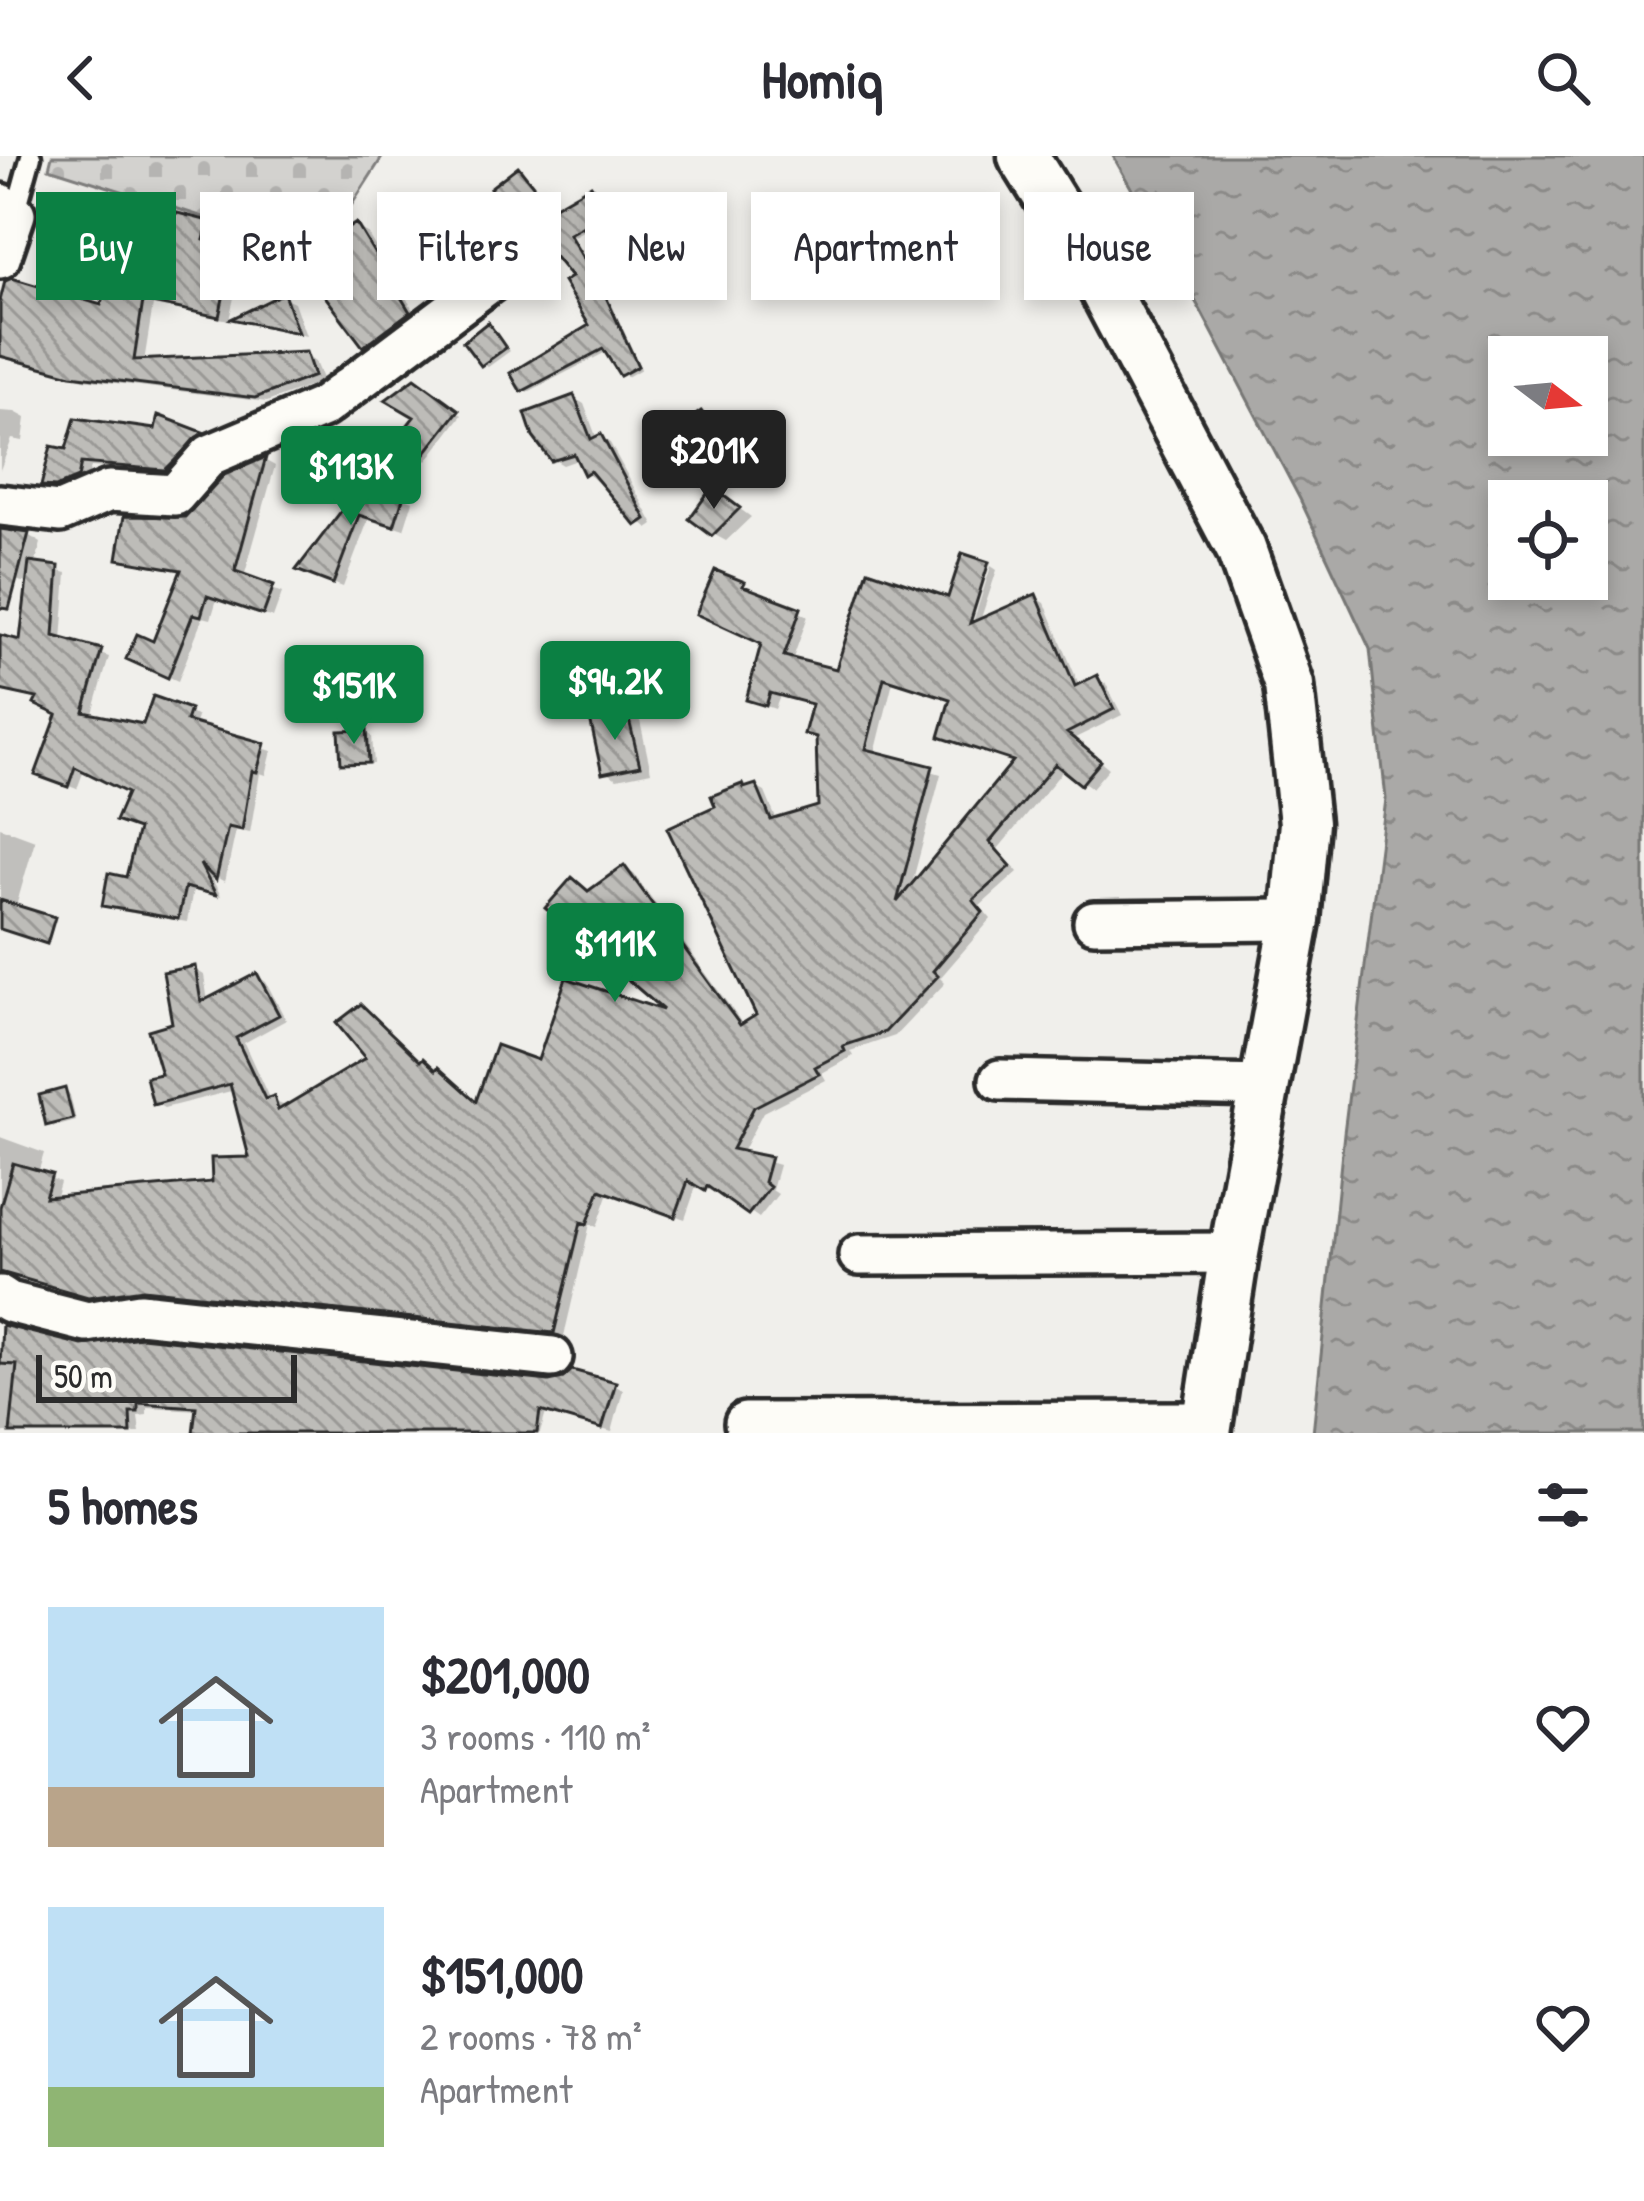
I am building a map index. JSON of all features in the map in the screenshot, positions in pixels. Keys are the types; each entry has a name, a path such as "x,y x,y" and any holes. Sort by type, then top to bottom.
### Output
{"street":[{"path":"745,1423 1207,1427 1295,920 1304,823 1289,686 1241,549 1096,274 1023,156"},
{"path":"0,258 8,210"},
{"path":"0,505 60,512 109,491 175,495 210,455 323,407 466,300"},
{"path":"1094,922 1295,920"},
{"path":"1000,1080 1263,1086"},
{"path":"859,1255 1234,1253"},
{"path":"0,1296 87,1322 140,1313 552,1357"}],"lane":[{"path":"8,210 31,156"}],"green space":[{"path":"52,156 383,156 353,203 353,192 200,192 200,216 176,208 176,192 125,192 49,168"}],"water":[{"path":"1113,156 1644,156 1644,1433 1313,1433 1386,799 1370,649 1300,499 1194,299 1194,192 1133,192"}],"building":[{"path":"518,166 538,192 493,192 490,188"},
{"path":"591,185 595,192 585,192 585,225 569,234 585,261 585,300 607,300 638,366 620,376 603,349 521,392 510,373 589,325 563,282 571,277 561,265 561,202"},
{"path":"176,213 200,219 200,300 223,300 219,317 143,301 134,360 306,352 314,376 255,398 71,375 0,356 0,301 5,281 12,278 36,285 36,300 85,300 101,305 102,300 176,300"},
{"path":"353,225 377,258 377,300 403,300 410,312 363,347 328,300 353,300"},
{"path":"270,300 286,300 298,333 231,319"},
{"path":"488,322 506,348 481,366 463,342"},
{"path":"415,378 459,410 420,460 395,441 414,417 385,400"},
{"path":"574,395 591,439 601,434 646,519 636,526 590,471 584,475 574,454 551,461 533,437 525,413"},
{"path":"701,411 720,437 699,453 679,427"},
{"path":"158,415 203,432 165,470 81,463 78,478 56,487 41,486 51,446 66,449 75,418 155,429"},
{"path":"298,455 336,467 326,500 287,488"},
{"path":"266,457 235,571 274,585 263,615 207,596 201,616 193,614 168,678 126,659 137,634 153,641 181,570 117,559 124,516 185,517 224,475"},
{"path":"365,480 405,492 394,526 359,515 333,584 296,570"},
{"path":"712,487 740,508 712,536 689,519"},
{"path":"0,529 29,533 9,609 0,608"},
{"path":"962,553 989,562 970,623 1036,594 1075,686 1097,675 1114,709 1067,733 1101,761 1081,785 1055,764 990,842 1011,866 973,900 983,912 933,971 938,976 885,1032 843,1046 845,1051 815,1067 819,1074 754,1107 732,1149 771,1157 764,1182 770,1187 748,1215 707,1186 705,1191 688,1181 675,1217 600,1190 587,1224 581,1222 554,1333 143,1289 88,1297 0,1272 0,1207 13,1163 52,1174 45,1197 212,1182 211,1158 249,1157 230,1084 153,1105 146,1077 161,1074 148,1030 172,1023 163,972 195,966 201,1002 257,973 279,1015 236,1038 265,1099 274,1096 278,1110 365,1058 336,1023 361,1004 420,1061 423,1058 436,1070 438,1067 476,1101 496,1045 538,1060 566,978 663,1010 545,908 572,877 588,891 624,865 740,1025 756,1015 667,828 715,806 711,796 742,784 744,788 756,784 771,820 818,806 816,737 804,734 812,704 770,693 766,706 746,700 761,644 696,614 715,570 801,608 784,656 836,669 868,570 948,597","holes":["884,678 950,699 939,737 1013,761 897,902 933,766 866,749"]},
{"path":"29,562 59,566 54,636 102,649 84,712 143,724 153,696 190,709 186,721 265,743 257,772 252,771 242,830 228,827 216,880 200,864 216,895 185,887 178,919 102,906 108,873 126,877 138,829 115,821 127,793 75,767 68,787 35,775 57,715 34,704 37,698 0,690 0,635 20,640"},
{"path":"627,711 640,766 602,774 590,719"},
{"path":"367,730 369,763 341,764 339,731"},
{"path":"0,900 55,917 47,944 0,929"},
{"path":"65,1088 73,1119 46,1126 39,1095"},
{"path":"2,1325 82,1345 141,1337 549,1381 572,1370 616,1382 602,1429 540,1411 537,1433 193,1433 196,1407 138,1403 138,1412 130,1412 131,1433 10,1433 17,1365 0,1364"}]}
